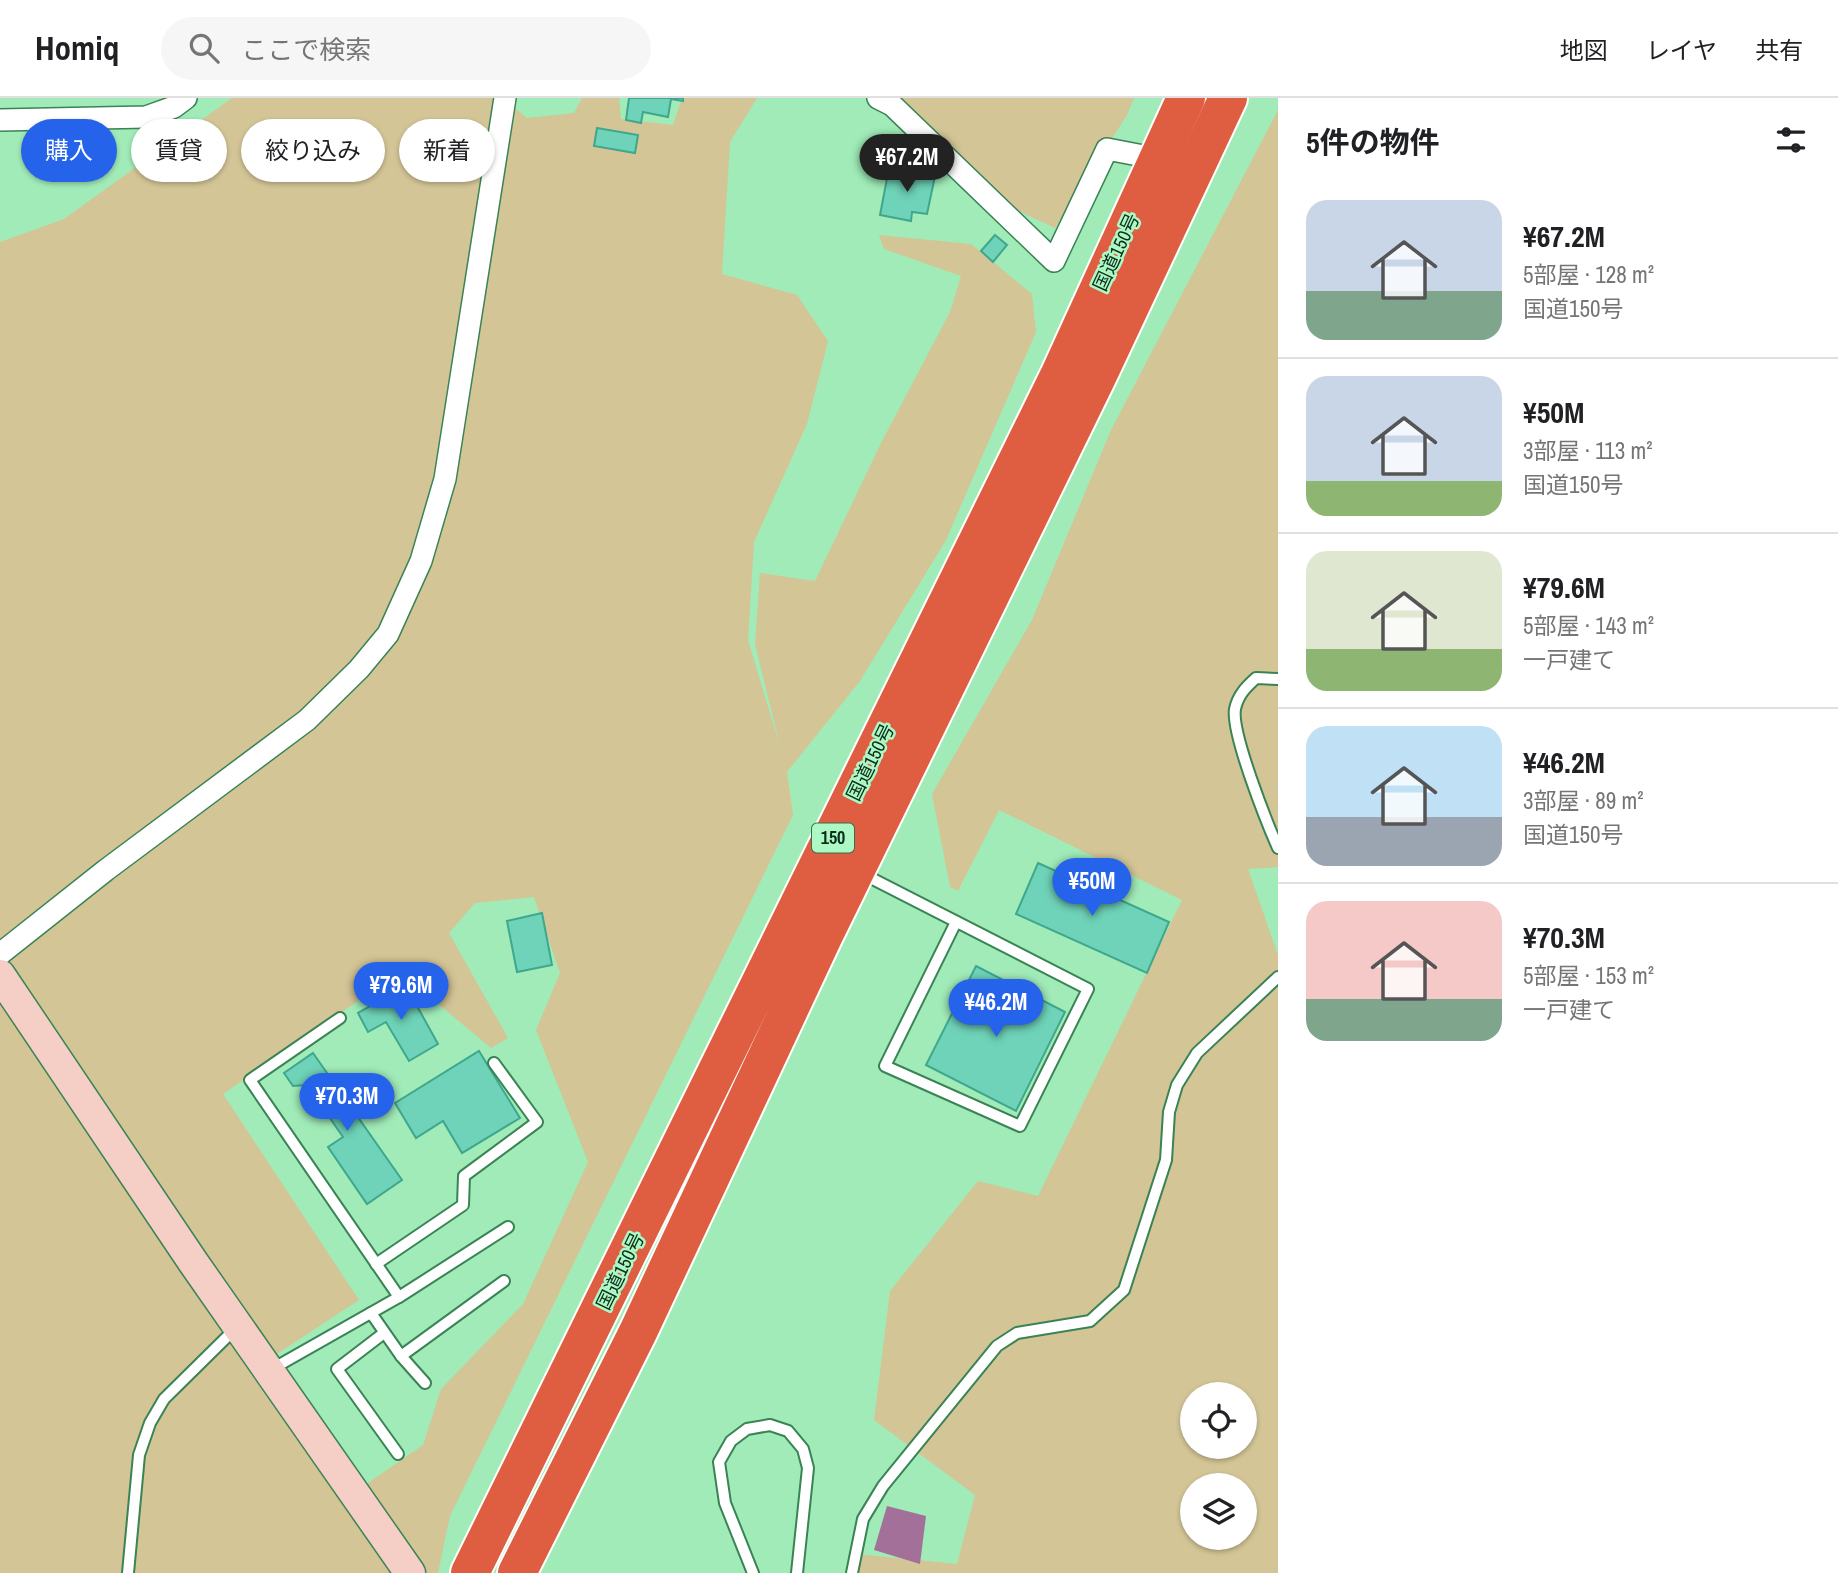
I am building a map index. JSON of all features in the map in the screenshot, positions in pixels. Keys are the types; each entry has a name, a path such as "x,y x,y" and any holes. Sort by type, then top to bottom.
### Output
{"highway":[{"name":"国道150号","path":"470,1573 1060,374 1186,98"},
{"name":"国道150号","path":"517,1573 638,1332 856,870 1091,389 1228,98"}],"street":[{"path":"0,120 146,117 174,107 186,98"},
{"path":"0,954 106,870 307,720 359,669 388,634 421,561 445,479 505,98"},
{"path":"878,98 892,105 1054,261 1107,149 1159,159"},
{"path":"0,975 238,1326 410,1573"}],"lane":[{"path":"1278,679 1256,678 1241,692 1235,711 1237,735 1278,848"},
{"path":"856,870 1088,989 1020,1126 885,1066 956,922"},
{"path":"852,1573 863,1519 883,1486 997,1346 1017,1332 1090,1321 1124,1290 1166,1160 1169,1112 1177,1085 1196,1053 1278,977"},
{"path":"340,1018 250,1080 399,1297"},
{"path":"376,1264 463,1205 464,1176 537,1122 495,1063"},
{"path":"269,1371 399,1297 508,1227"},
{"path":"401,1356 504,1281"},
{"path":"371,1313 401,1356 425,1383"},
{"path":"128,1573 139,1455 150,1423 164,1399 238,1326"},
{"path":"384,1333 337,1369 398,1454"},
{"path":"753,1573 725,1503 719,1462 731,1441 747,1429 770,1425 788,1431 803,1450 808,1468 797,1573"}],"shaded area":[{"path":"232,98 503,98 527,118 574,113 582,98 619,98 621,119 673,125 682,98 757,98 730,142 722,274 797,295 828,341 807,424 754,542 748,640 780,746 755,644 760,573 815,581 881,443 950,312 961,276 884,249 879,235 971,244 1032,294 1036,332 946,540 860,681 787,772 793,815 450,1516 438,1573 0,1573 0,242 64,219 131,171 131,182 227,182 227,119 203,119","holes":["534,897 560,973 536,1030 588,1162 523,1304 441,1389 423,1445 355,1492 254,1369 359,1300 223,1094 400,972 491,1048 508,1038 449,933 475,903"]},
{"path":"902,98 1134,98 1127,115 1055,228 1010,207"},
{"path":"1278,110 1278,867 1248,869 1278,955 1278,1573 855,1573 857,1554 957,1564 975,1495 874,1420 890,1291 978,1181 1038,1196 1182,900 999,810 958,891 950,887 932,794 1032,620 1111,430"},
{"path":"887,1506 926,1516 920,1564 874,1550"}],"building":[{"path":"629,98 683,98 683,101 671,99 668,117 643,112 641,123 626,120"},
{"path":"597,128 638,135 635,153 594,146"},
{"path":"889,168 935,176 927,214 912,212 911,221 880,215"},
{"path":"995,235 1007,245 993,262 981,251"},
{"path":"1038,863 1169,922 1147,973 1016,914"},
{"path":"542,913 552,965 517,972 507,921"},
{"path":"976,966 1065,1012 1016,1111 926,1065"},
{"path":"406,986 438,1044 409,1061 386,1022 368,1032 358,1013"},
{"path":"479,1051 520,1118 462,1153 443,1121 416,1138 395,1103"},
{"path":"313,1053 402,1180 367,1204 328,1147 343,1137 307,1085 293,1086 284,1073"}]}
